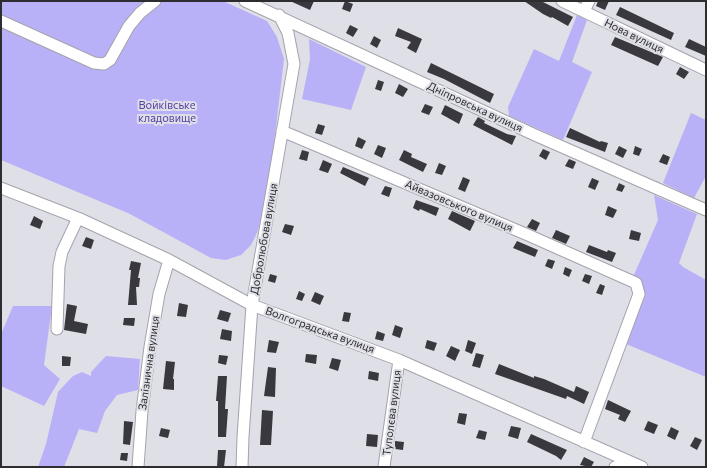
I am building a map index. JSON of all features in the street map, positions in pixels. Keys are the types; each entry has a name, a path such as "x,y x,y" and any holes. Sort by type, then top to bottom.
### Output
{"street":[{"path":"1,21 94,63 104,64 110,60 130,26 140,13 155,1"},
{"name":"Дніпровська вулиця","path":"245,1 279,15 535,135 706,210"},
{"name":"Нова вулиця","path":"562,1 706,70"},
{"path":"584,11 589,1"},
{"name":"Добролюбова вулиця","path":"242,467 252,305 294,64 288,33 279,15"},
{"name":"Айвазовського вулиця","path":"282,131 528,235 636,283 639,294 584,442"},
{"name":"Волгоградська вулиця","path":"1,188 78,218 169,260 252,305 399,360 642,467"},
{"path":"57,329 59,266 62,252 78,218"},
{"name":"Залізнична вулиця","path":"138,467 142,411 150,347 159,294 169,260"},
{"name":"Туполєва вулиця","path":"384,467 399,360"},
{"path":"615,467 630,462"}],"green space":[{"name":"Войківське кладовище","path":"1,1 223,1 267,21 277,37 284,59 274,144 263,215 251,245 241,255 226,260 211,258 130,214 1,160"},
{"path":"577,15 587,20 572,62 592,72 563,140 509,116 508,107 534,49 559,61"},
{"path":"309,39 366,67 351,110 302,99 310,59"},
{"path":"691,113 706,120 706,176 694,198 663,183"},
{"path":"654,195 697,214 679,263 683,267 706,280 706,377 626,344 639,311 643,295 633,277 658,220"},
{"path":"13,306 52,306 44,365 60,379 44,406 1,386 1,334"},
{"path":"106,356 140,359 138,390 117,395 105,411 97,433 79,429 64,467 38,467 46,444 58,392 73,376 82,372 91,376 91,372"}],"building":[{"path":"290,1 314,1 310,10"},
{"path":"345,1 353,4 350,12 342,9"},
{"path":"524,1 541,1 573,17 568,26 543,14"},
{"path":"598,1 609,1 605,10 596,6"},
{"path":"620,7 674,33 671,40 616,15"},
{"path":"350,25 358,29 353,37 346,33"},
{"path":"398,28 422,39 416,53 407,48 411,42 395,36"},
{"path":"374,36 381,40 377,48 370,44"},
{"path":"615,37 663,57 658,66 611,45"},
{"path":"689,39 706,47 706,56 685,47"},
{"path":"431,63 494,94 490,103 444,79 427,72"},
{"path":"680,67 689,72 684,79 676,74"},
{"path":"378,80 384,82 381,91 375,89"},
{"path":"399,84 408,89 403,97 395,93"},
{"path":"425,104 433,107 429,115 421,112"},
{"path":"445,105 463,114 459,124 441,114"},
{"path":"478,117 485,121 484,123 507,134 516,136 512,145 473,125"},
{"path":"318,124 325,126 322,135 315,133"},
{"path":"570,128 600,142 608,143 605,152 566,137"},
{"path":"358,137 366,141 362,149 355,146"},
{"path":"378,145 386,148 382,158 374,154"},
{"path":"619,146 627,150 623,158 615,154"},
{"path":"635,146 642,149 639,156 633,154"},
{"path":"543,149 550,152 546,160 539,156"},
{"path":"302,150 309,152 307,161 299,159"},
{"path":"404,150 412,154 411,157 427,164 423,172 399,160"},
{"path":"663,154 670,157 667,165 659,162"},
{"path":"569,159 576,162 573,169 565,166"},
{"path":"323,160 332,164 328,173 319,170"},
{"path":"439,163 446,166 442,175 435,173"},
{"path":"343,167 369,178 365,186 340,173"},
{"path":"463,177 470,180 465,192 458,189"},
{"path":"592,178 599,181 595,190 588,187"},
{"path":"619,183 625,186 622,192 616,190"},
{"path":"385,186 392,188 389,197 381,194"},
{"path":"416,200 439,208 436,216 420,209 419,211 413,208"},
{"path":"608,206 617,210 613,218 605,215"},
{"path":"452,211 475,221 470,231 448,219"},
{"path":"34,216 43,221 40,229 30,225"},
{"path":"532,219 540,223 536,231 527,227"},
{"path":"285,224 294,226 291,235 282,232"},
{"path":"556,230 570,236 566,244 552,238"},
{"path":"631,230 641,233 639,241 629,239"},
{"path":"86,237 94,240 91,249 82,246"},
{"path":"517,241 538,250 535,257 513,248"},
{"path":"589,245 607,252 608,250 616,253 612,262 586,252"},
{"path":"548,259 555,261 552,269 545,266"},
{"path":"131,261 141,263 138,278 140,278 139,287 136,287 137,305 128,305 131,270 129,270"},
{"path":"565,267 572,270 569,277 563,274"},
{"path":"270,274 277,276 275,283 268,281"},
{"path":"585,274 592,276 589,284 582,281"},
{"path":"600,284 605,286 602,295 596,293"},
{"path":"299,291 305,294 302,301 296,299"},
{"path":"315,292 324,296 320,305 311,301"},
{"path":"179,303 188,305 186,317 177,316"},
{"path":"67,304 77,306 74,321 88,324 86,334 64,330"},
{"path":"220,310 231,313 228,322 217,319"},
{"path":"344,312 351,313 349,322 342,321"},
{"path":"124,318 135,318 134,326 123,325"},
{"path":"395,325 403,328 400,338 392,335"},
{"path":"222,329 232,331 231,341 220,339"},
{"path":"377,331 385,334 383,341 375,339"},
{"path":"269,340 279,342 276,353 267,352"},
{"path":"427,340 437,343 434,351 425,348"},
{"path":"468,340 476,343 472,354 465,351"},
{"path":"451,346 460,350 455,361 446,356"},
{"path":"476,353 484,355 480,368 472,366"},
{"path":"306,354 317,355 316,364 305,362"},
{"path":"219,355 228,356 226,365 218,363"},
{"path":"62,356 71,357 70,366 62,366"},
{"path":"332,358 341,360 338,371 329,368"},
{"path":"166,361 175,362 173,379 174,390 163,389"},
{"path":"499,364 534,378 534,376 544,379 574,392 576,386 589,392 584,404 567,396 566,399 495,374"},
{"path":"268,367 276,368 275,397 264,396"},
{"path":"369,371 379,373 378,381 368,379"},
{"path":"218,376 227,376 225,409 228,409 226,437 218,437 218,401 216,401"},
{"path":"608,400 631,411 625,422 618,419 620,415 605,409"},
{"path":"262,410 273,411 271,445 260,445"},
{"path":"459,413 467,414 465,425 457,423"},
{"path":"124,421 133,422 130,445 123,444"},
{"path":"648,421 658,425 654,434 644,430"},
{"path":"511,426 521,428 518,439 508,436"},
{"path":"671,427 679,431 675,440 667,436"},
{"path":"161,428 170,430 168,438 159,436"},
{"path":"479,430 487,432 485,440 476,438"},
{"path":"367,434 378,435 377,447 366,446"},
{"path":"531,434 567,450 561,460 527,442"},
{"path":"695,437 702,440 697,450 690,446"},
{"path":"395,441 404,442 403,450 395,449"},
{"path":"218,450 226,450 224,467 217,467"},
{"path":"121,453 128,453 127,461 120,460"},
{"path":"584,457 594,462 591,467 580,465"}]}
